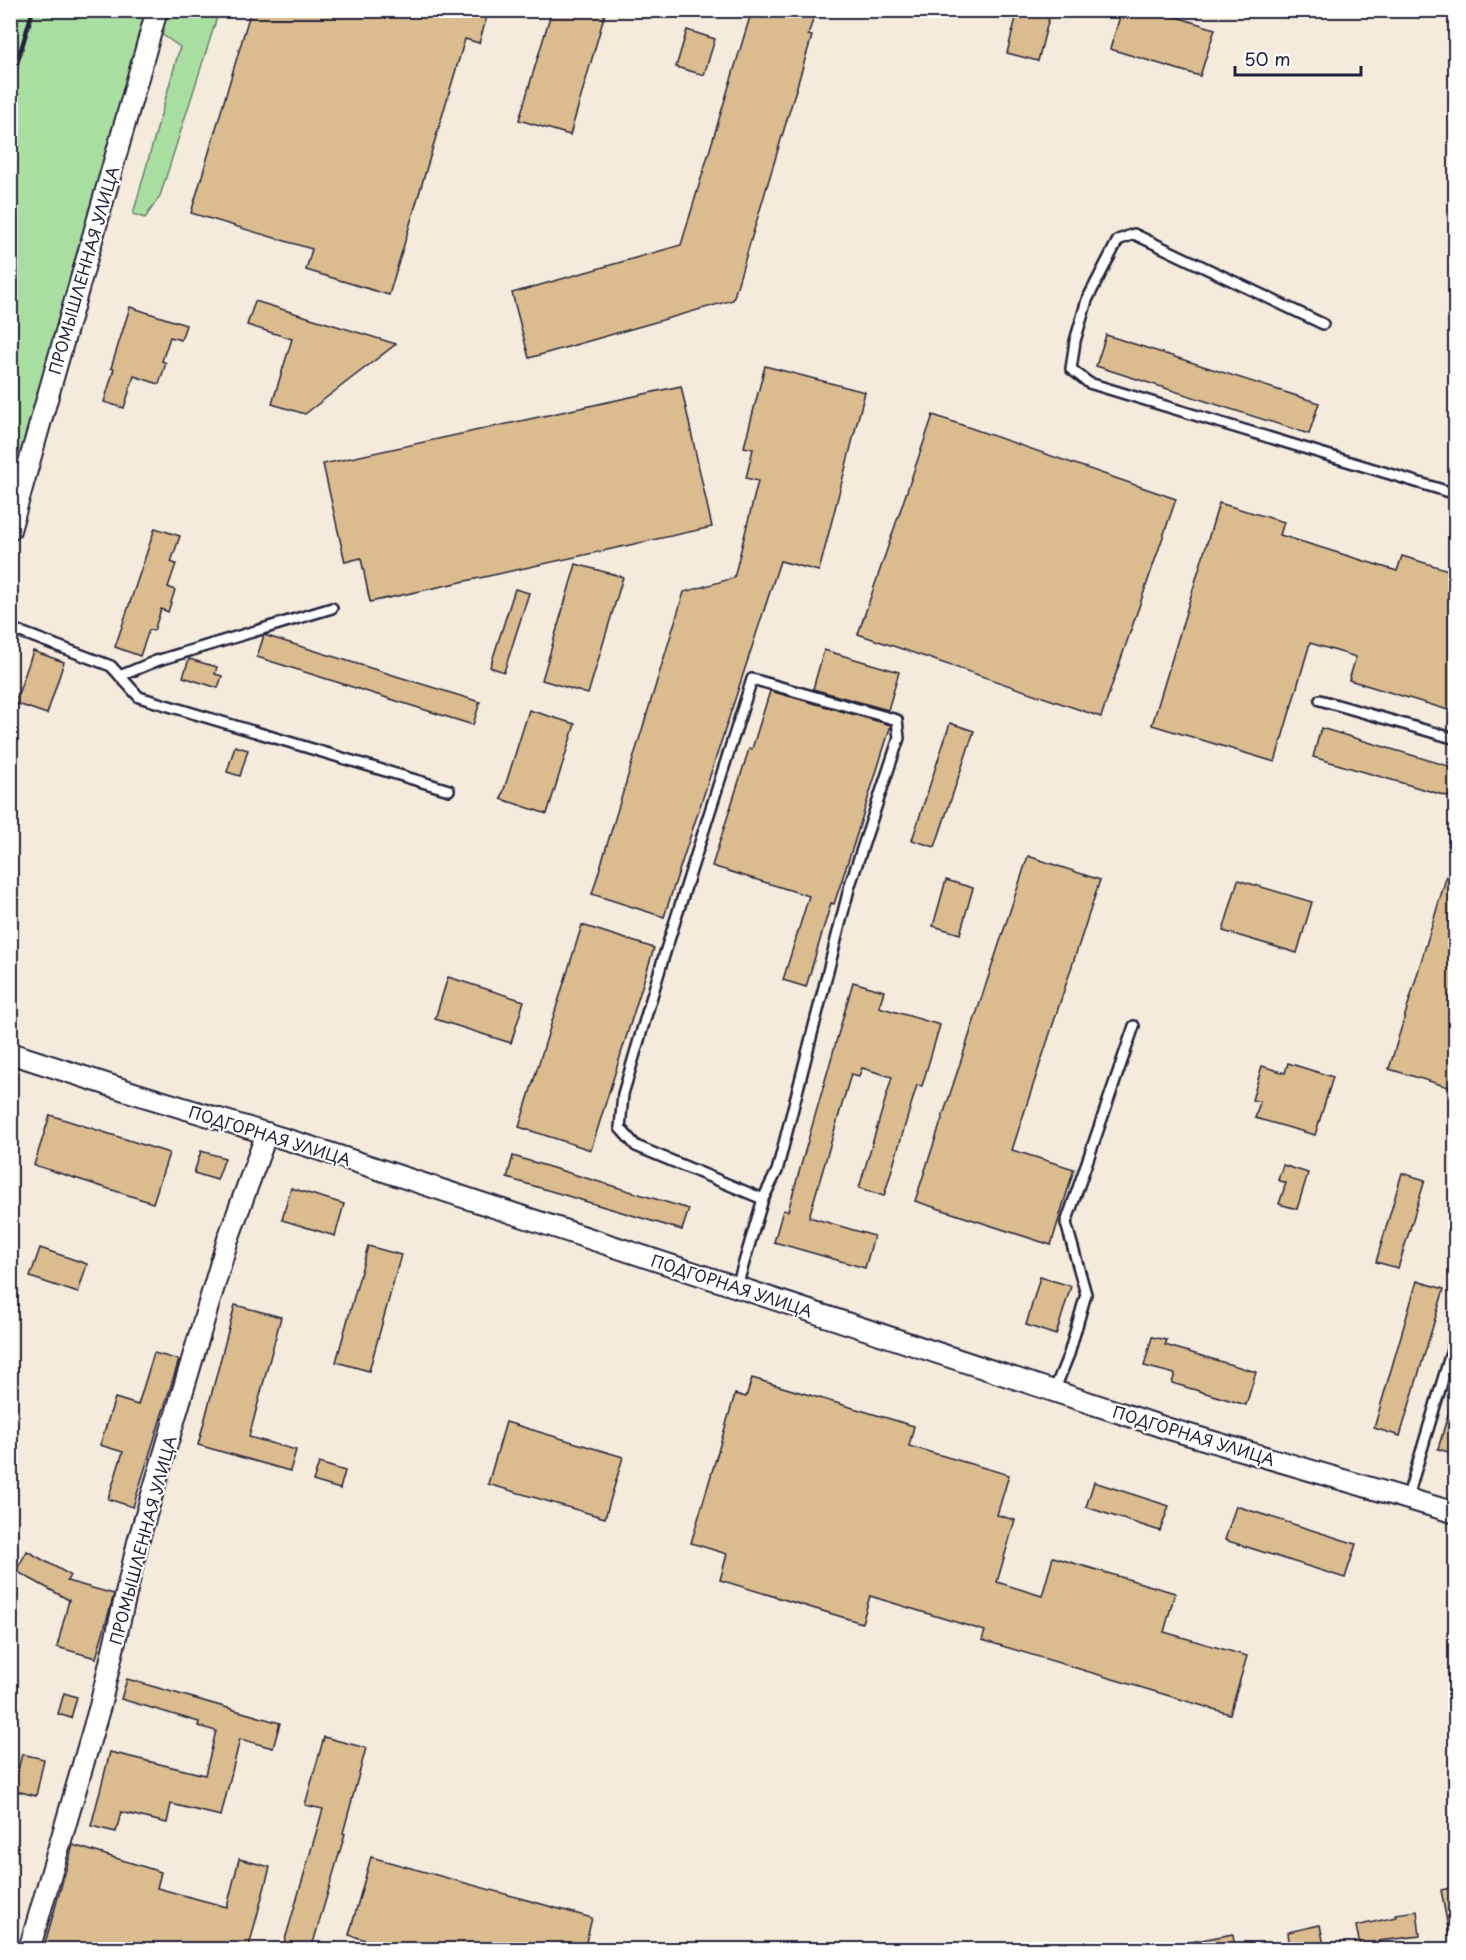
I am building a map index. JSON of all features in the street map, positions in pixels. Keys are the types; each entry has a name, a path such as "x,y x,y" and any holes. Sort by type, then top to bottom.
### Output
{"street":[{"name":"ПРОМЫШЛЕННАЯ УЛИЦА","path":"10,530 157,10"},
{"name":"ПОДГОРНАЯ УЛИЦА","path":"10,1053 267,1133 1166,1428 1455,1513"},
{"name":"ПРОМЫШЛЕННАЯ УЛИЦА","path":"28,1950 99,1706 138,1542 228,1239 267,1133"}],"lane":[{"path":"1323,324 1134,234 1118,240 1087,300 1075,341 1071,369 1089,383 1455,494"},
{"path":"120,676 156,661 332,608"},
{"path":"10,628 111,666 139,697 449,790"},
{"path":"736,1286 763,1199 777,1172 850,885 899,738 897,720 752,680 623,1094 620,1128 636,1146 763,1199"},
{"path":"1320,700 1455,739"},
{"path":"1054,1391 1069,1354 1086,1294 1066,1222 1134,1026"},
{"path":"1407,1499 1455,1336"}],"green space":[{"path":"11,11 219,11 160,196 145,218 133,214 180,47 145,23 11,480"}],"building":[{"path":"251,10 489,10 479,43 465,39 389,295 306,270 312,249 191,213"},
{"path":"552,10 606,10 570,135 519,120"},
{"path":"752,10 816,10 808,35 812,36 733,300 529,358 512,293 681,245"},
{"path":"1018,10 1051,10 1038,61 1007,53"},
{"path":"1122,10 1154,10 1215,29 1200,76 1110,49"},
{"path":"687,30 715,39 704,75 676,67"},
{"path":"255,301 396,344 305,414 272,404 292,339 247,325"},
{"path":"130,307 186,325 181,340 170,337 162,361 166,363 159,384 134,376 124,408 104,402 114,369 111,368"},
{"path":"1106,335 1319,403 1309,434 1096,366"},
{"path":"765,366 865,392 819,571 780,561 664,917 592,894 684,592 734,578 758,481 746,478 753,449 744,447"},
{"path":"681,386 712,527 370,602 361,558 345,562 323,464"},
{"path":"933,415 1176,499 1101,717 858,634"},
{"path":"1219,503 1284,522 1280,535 1397,571 1402,556 1455,572 1455,712 1349,680 1356,657 1310,643 1275,762 1152,725"},
{"path":"155,528 180,536 171,562 176,564 168,587 175,590 168,612 161,609 154,631 149,630 140,656 115,647"},
{"path":"576,564 623,577 588,694 542,680"},
{"path":"515,589 529,593 504,672 490,667"},
{"path":"264,635 480,702 473,725 257,657"},
{"path":"824,650 899,672 888,710 813,689"},
{"path":"33,651 64,662 47,714 15,703"},
{"path":"189,659 217,667 215,674 222,676 218,688 183,677"},
{"path":"770,691 891,725 834,904 831,903 806,987 783,980 809,896 712,866"},
{"path":"529,710 575,724 547,814 501,799"},
{"path":"950,723 974,731 935,847 912,840"},
{"path":"1321,728 1455,768 1450,797 1313,757"},
{"path":"235,746 248,750 240,776 227,772"},
{"path":"1028,856 1100,880 1012,1150 1074,1169 1051,1245 915,1201"},
{"path":"1452,858 1455,858 1455,1089 1389,1069"},
{"path":"946,880 973,888 960,934 933,926"},
{"path":"1238,880 1312,902 1297,953 1223,931"},
{"path":"582,925 654,948 591,1150 519,1127"},
{"path":"448,977 524,1001 511,1043 435,1019"},
{"path":"853,982 884,991 879,1007 940,1025 922,1086 917,1085 884,1196 859,1188 892,1077 862,1068 859,1076 851,1074 809,1217 874,1236 865,1268 774,1242 783,1210 788,1211"},
{"path":"1288,1063 1333,1077 1315,1135 1255,1118 1260,1102 1252,1100 1262,1066 1285,1073"},
{"path":"50,1115 169,1153 153,1203 34,1165"},
{"path":"201,1151 225,1158 217,1180 194,1173"},
{"path":"513,1156 689,1209 682,1230 507,1178"},
{"path":"1283,1165 1308,1173 1297,1209 1279,1204 1286,1183 1278,1180"},
{"path":"1402,1173 1425,1180 1398,1268 1376,1262"},
{"path":"291,1188 344,1204 335,1236 282,1220"},
{"path":"368,1246 401,1255 369,1371 336,1362"},
{"path":"40,1248 87,1264 78,1293 30,1277"},
{"path":"1040,1277 1071,1286 1056,1335 1026,1325"},
{"path":"1417,1281 1444,1289 1400,1436 1374,1428"},
{"path":"235,1305 281,1317 249,1437 296,1450 290,1471 198,1445"},
{"path":"1152,1337 1167,1340 1165,1345 1256,1372 1246,1405 1172,1383 1175,1374 1144,1366"},
{"path":"154,1353 179,1360 133,1507 108,1499 123,1452 100,1445 115,1398 138,1405"},
{"path":"752,1378 914,1426 909,1446 1009,1475 997,1515 1015,1520 997,1582 1042,1596 1053,1557 1175,1593 1164,1632 1247,1656 1230,1714 982,1640 985,1631 870,1596 862,1623 720,1580 727,1554 691,1543 735,1394 746,1397"},
{"path":"1452,1401 1455,1402 1455,1454 1438,1449"},
{"path":"506,1422 623,1457 605,1518 488,1484"},
{"path":"319,1463 345,1471 340,1489 313,1481"},
{"path":"1094,1482 1169,1506 1160,1531 1086,1507"},
{"path":"1236,1506 1356,1544 1345,1578 1225,1540"},
{"path":"27,1551 70,1575 67,1581 114,1594 96,1658 57,1647 69,1600 16,1571"},
{"path":"127,1679 280,1723 273,1748 240,1739 221,1816 171,1804 167,1823 121,1812 116,1832 91,1826 110,1752 205,1775 216,1731 198,1726 199,1722 121,1699"},
{"path":"64,1693 77,1697 71,1718 58,1714"},
{"path":"324,1737 366,1748 343,1833 345,1834 311,1950 282,1950 323,1809 305,1805"},
{"path":"22,1754 44,1759 36,1796 13,1790"},
{"path":"73,1845 161,1872 157,1888 227,1907 239,1859 270,1867 248,1950 43,1950"},
{"path":"371,1857 592,1918 584,1950 399,1950 349,1935"},
{"path":"1455,1887 1455,1932 1449,1933 1441,1890"},
{"path":"1417,1911 1420,1936 1379,1941 1380,1946 1361,1950 1356,1926 1396,1917 1395,1914"},
{"path":"1320,1925 1325,1950 1290,1950 1288,1932"},
{"path":"1233,1934 1235,1950 1185,1950 1185,1943"}],"railway":[{"path":"10,86 33,10"}]}
